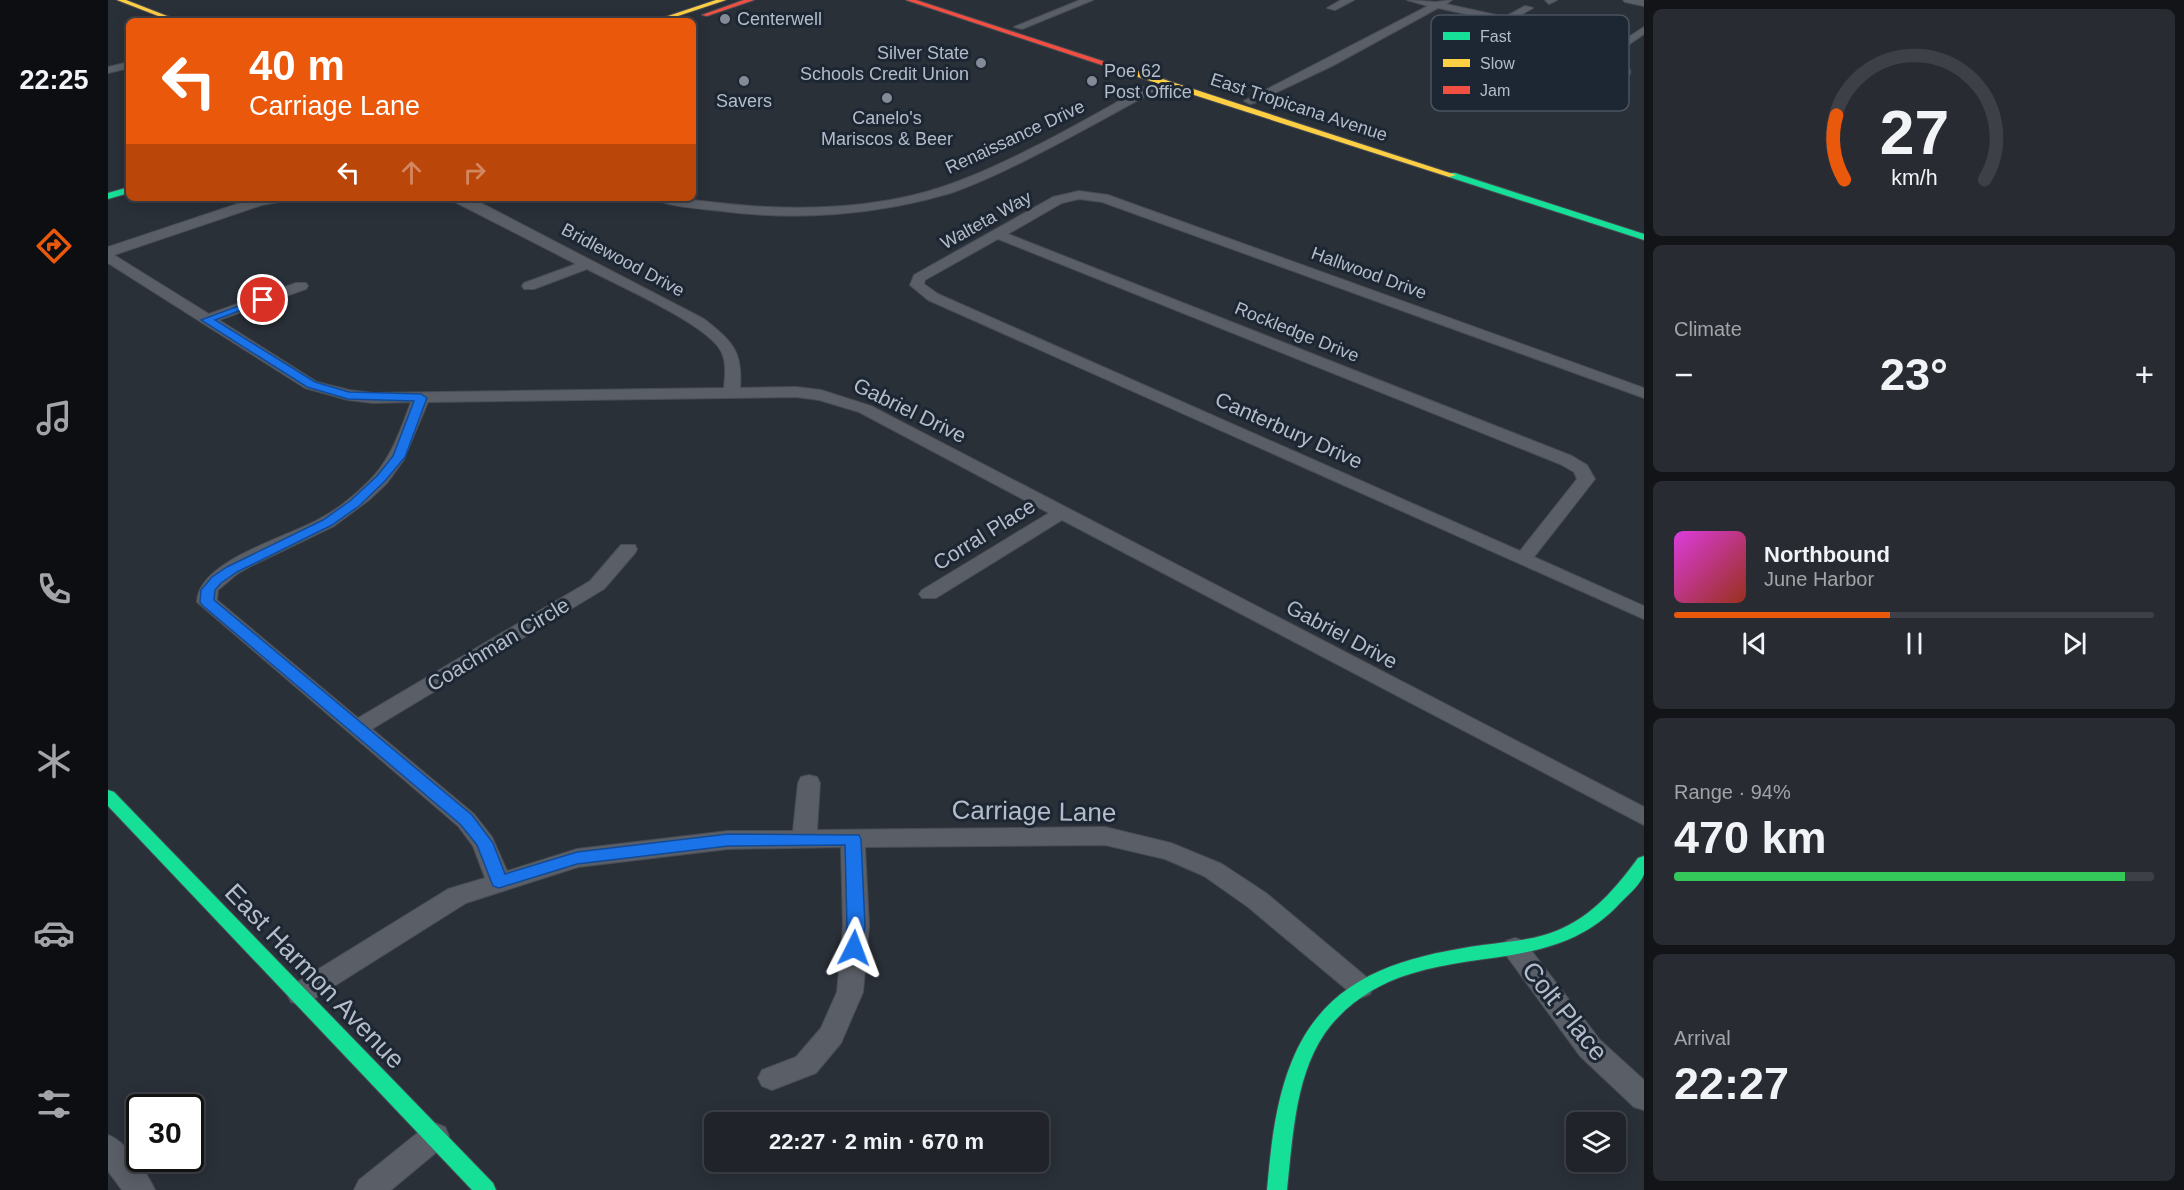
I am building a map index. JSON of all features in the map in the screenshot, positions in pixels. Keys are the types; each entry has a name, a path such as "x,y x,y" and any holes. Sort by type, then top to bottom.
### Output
{"main road":[{"path":"120,0 169,18"},
{"path":"687,16 723,0"},
{"path":"687,16 752,0"},
{"name":"East Tropicana Avenue","path":"909,0 975,21 1014,29 1042,38 1059,39 1641,225"},
{"name":"East Tropicana Avenue","path":"931,0 1195,93 1644,237"},
{"path":"1195,93 1250,101"},
{"path":"1231,104 1245,104 1292,115"},
{"path":"1437,171 1530,195 1559,200"},
{"path":"108,196 126,191"},
{"path":"1530,201 1552,203 1641,225"},
{"name":"East Harmon Avenue","path":"108,796 486,1190"},
{"path":"1277,1190 1281,1150 1298,1074 1308,1046 1328,1015 1360,987 1386,973 1422,961 1545,942 1572,931 1602,913 1622,892 1644,862"}],"street":[{"path":"1014,29 1088,0"},
{"path":"1332,8 1348,0"},
{"path":"1412,0 1442,3 1487,15"},
{"path":"1628,0 1644,3"},
{"path":"1250,101 1328,64 1442,3"},
{"path":"1515,15 1528,8"},
{"path":"108,70 126,66"},
{"name":"Renaissance Drive","path":"680,201 739,210 794,212 850,209 901,201 946,190 984,176 1125,105 1163,82"},
{"name":"Walteta Way","path":"917,285 919,279 1058,200 1079,195"},
{"name":"Hallwood Drive","path":"1079,195 1104,198 1644,393"},
{"path":"108,252 260,201"},
{"name":"Bridlewood Drive","path":"462,201 474,205 699,322 727,344 734,368 732,391"},
{"name":"Rockledge Drive","path":"997,234 1566,460 1581,469 1586,479 1524,558"},
{"name":"Gabriel Drive","path":"108,257 311,385 348,395 421,398 732,391 796,392 821,395 865,409 1644,817"},
{"path":"529,286 588,264"},
{"name":"Canterbury Drive","path":"917,285 933,297 1644,613"},
{"path":"207,320 301,286"},
{"path":"421,398 399,457 381,479 355,504 327,522 216,580 208,590 207,602 466,820 484,843 499,882"},
{"name":"Corral Place","path":"929,594 1062,512"},
{"name":"Coachman Circle","path":"357,728 597,585 628,549"},
{"path":"804,839 809,783"},
{"name":"Carriage Lane","path":"300,994 457,896 577,858 728,840 1105,836 1171,852 1213,870 1257,900 1360,987"},
{"path":"772,1078 806,1065 831,1035 850,992 856,926 853,839"},
{"name":"Colt Place","path":"1515,948 1590,1048 1644,1098"},
{"path":"369,1190 435,1136"},
{"path":"108,1148 140,1190"}],"traffic: fast":[{"path":"1452,175 1644,237"},
{"path":"108,196 126,191"},
{"path":"108,796 486,1190"},
{"path":"1277,1190 1286,1116 1301,1061 1324,1021 1342,1002 1362,987 1408,967 1530,945 1563,936 1584,925 1613,901 1644,862"}],"traffic: slow":[{"path":"120,0 169,18"},
{"path":"666,18 723,0"},
{"path":"1135,73 1452,175"}],"traffic: jam":[{"path":"705,15 751,0"},
{"path":"909,0 1135,73"}],"place":[{"name":"Centerwell","path":"725,19"},
{"name":"Silver State Schools Credit Union","path":"981,63"},
{"name":"Savers","path":"744,81"},
{"name":"Poe 62 Post Office","path":"1092,81"},
{"name":"Canelo's Mariscos & Beer","path":"887,98"}],"route":[{"path":"263,300 207,320 311,385 348,395 373,398 421,398 399,457 381,479 355,504 327,522 216,580 208,590 207,602 466,820 484,843 499,882 577,858 728,840 853,839 856,926 854,948"}]}
